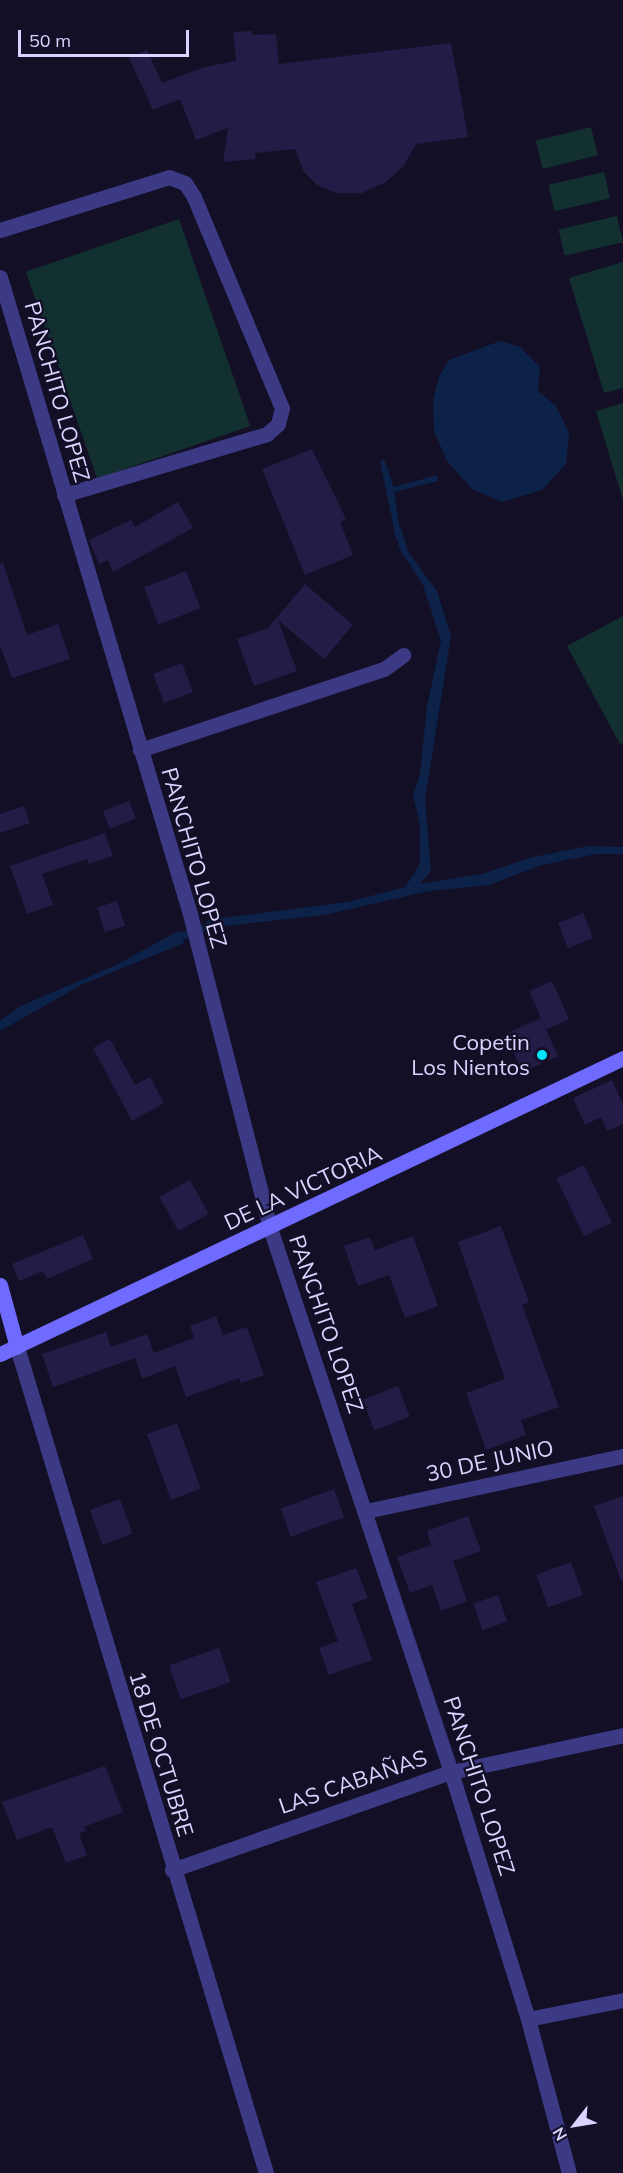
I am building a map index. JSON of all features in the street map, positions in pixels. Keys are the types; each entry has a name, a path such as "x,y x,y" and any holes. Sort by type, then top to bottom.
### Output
{"main road":[{"name":"DE LA VICTORIA","path":"0,1354 270,1228 623,1058"},
{"path":"0,1285 17,1347"}],"street":[{"path":"0,230 169,177 185,183 194,197 282,408 278,424 267,434 64,495"},
{"name":"PANCHITO LOPEZ","path":"0,277 190,914 270,1228 451,1772 528,2019 569,2173"},
{"path":"140,750 384,669 403,655"},
{"name":"18 DE OCTUBRE","path":"17,1347 172,1870 266,2173"},
{"name":"30 DE JUNIO","path":"366,1511 623,1456"},
{"name":"LAS CABAÑAS","path":"172,1870 451,1772 623,1736"},
{"path":"528,2019 623,2000"}],"green space":[{"path":"591,127 598,155 543,169 536,141"},
{"path":"604,172 610,198 555,211 548,185"},
{"path":"617,216 623,242 565,256 559,229"},
{"path":"179,219 250,426 97,479 26,272"},
{"path":"623,262 623,388 604,393 569,278"},
{"path":"623,403 623,500 596,411"},
{"path":"623,616 623,743 620,744 567,646"}],"water":[{"path":"500,341 520,347 540,367 538,391 556,406 569,433 566,464 542,490 502,502 472,489 447,461 434,431 433,400 439,377 449,360"},
{"path":"384,459 394,487 437,475 438,481 394,492 401,536 396,538 380,461"},
{"path":"403,545 437,591 451,636 425,799 431,871 420,884 482,874 533,857 588,846 623,847 623,854 596,854 542,865 489,885 429,891 324,915 208,928 207,920 348,902 405,887 414,874 420,862 420,825 413,795 420,774 427,706 441,641 423,585 398,546"},
{"path":"180,930 184,943 81,985 0,1031 0,1021 21,1006 118,964"}],"building":[{"path":"252,31 252,35 276,34 279,64 451,43 468,137 416,144 403,167 386,182 362,193 336,193 317,185 304,172 295,149 255,153 256,159 223,162 228,128 196,140 180,99 153,110 129,58 147,50 162,83 204,67 236,61 233,32"},
{"path":"312,449 346,519 340,522 353,555 305,575 262,469"},
{"path":"178,502 193,528 113,572 108,560 99,564 89,540 131,520 135,527"},
{"path":"3,563 27,635 58,624 70,659 12,678 0,645 0,564"},
{"path":"186,571 200,608 158,624 144,587"},
{"path":"305,584 353,625 324,659 278,620 297,671 254,686 237,639 268,628"},
{"path":"182,663 193,692 164,703 153,674"},
{"path":"129,801 136,819 110,829 103,811"},
{"path":"24,806 30,823 0,833 0,814"},
{"path":"105,833 113,856 89,864 87,859 42,874 53,905 27,914 10,866"},
{"path":"117,901 125,926 105,932 97,907"},
{"path":"583,913 593,938 568,948 558,923"},
{"path":"552,981 569,1019 546,1030 529,991"},
{"path":"541,1018 558,1056 522,1072 505,1034"},
{"path":"110,1039 135,1085 150,1077 164,1103 132,1121 93,1048"},
{"path":"612,1080 623,1104 623,1124 607,1131 601,1117 585,1125 573,1098"},
{"path":"584,1165 612,1223 584,1236 556,1179"},
{"path":"190,1180 209,1214 178,1231 159,1197"},
{"path":"501,1226 529,1302 522,1305 559,1407 521,1420 526,1435 486,1450 466,1393 505,1379 458,1242"},
{"path":"83,1235 93,1259 47,1279 43,1271 19,1281 12,1264"},
{"path":"413,1236 438,1306 405,1318 389,1275 358,1286 344,1246 370,1237 375,1250"},
{"path":"216,1316 223,1335 247,1327 264,1375 241,1383 239,1378 186,1397 175,1366 142,1379 135,1358 53,1387 42,1354 106,1332 111,1347 147,1334 154,1353 194,1338 190,1326"},
{"path":"398,1386 410,1417 374,1430 363,1400"},
{"path":"177,1423 201,1489 171,1500 147,1434"},
{"path":"334,1489 344,1517 291,1537 280,1508"},
{"path":"623,1496 623,1579 621,1580 594,1506"},
{"path":"120,1499 133,1534 103,1545 90,1510"},
{"path":"468,1516 481,1551 453,1561 467,1601 441,1611 432,1585 410,1593 397,1557 431,1545 427,1531"},
{"path":"571,1562 583,1595 548,1608 536,1575"},
{"path":"356,1568 368,1598 352,1604 372,1660 329,1675 319,1648 338,1641 316,1582"},
{"path":"498,1595 507,1621 483,1630 473,1603"},
{"path":"219,1648 231,1682 181,1699 169,1665"},
{"path":"105,1766 123,1812 84,1827 86,1831 79,1833 87,1855 66,1863 52,1827 17,1840 2,1802"}],"waterway":[{"path":"397,529 405,553"},
{"path":"175,938 215,923"}],"place":[{"name":"Copetin Los Nientos","path":"542,1055"}]}
